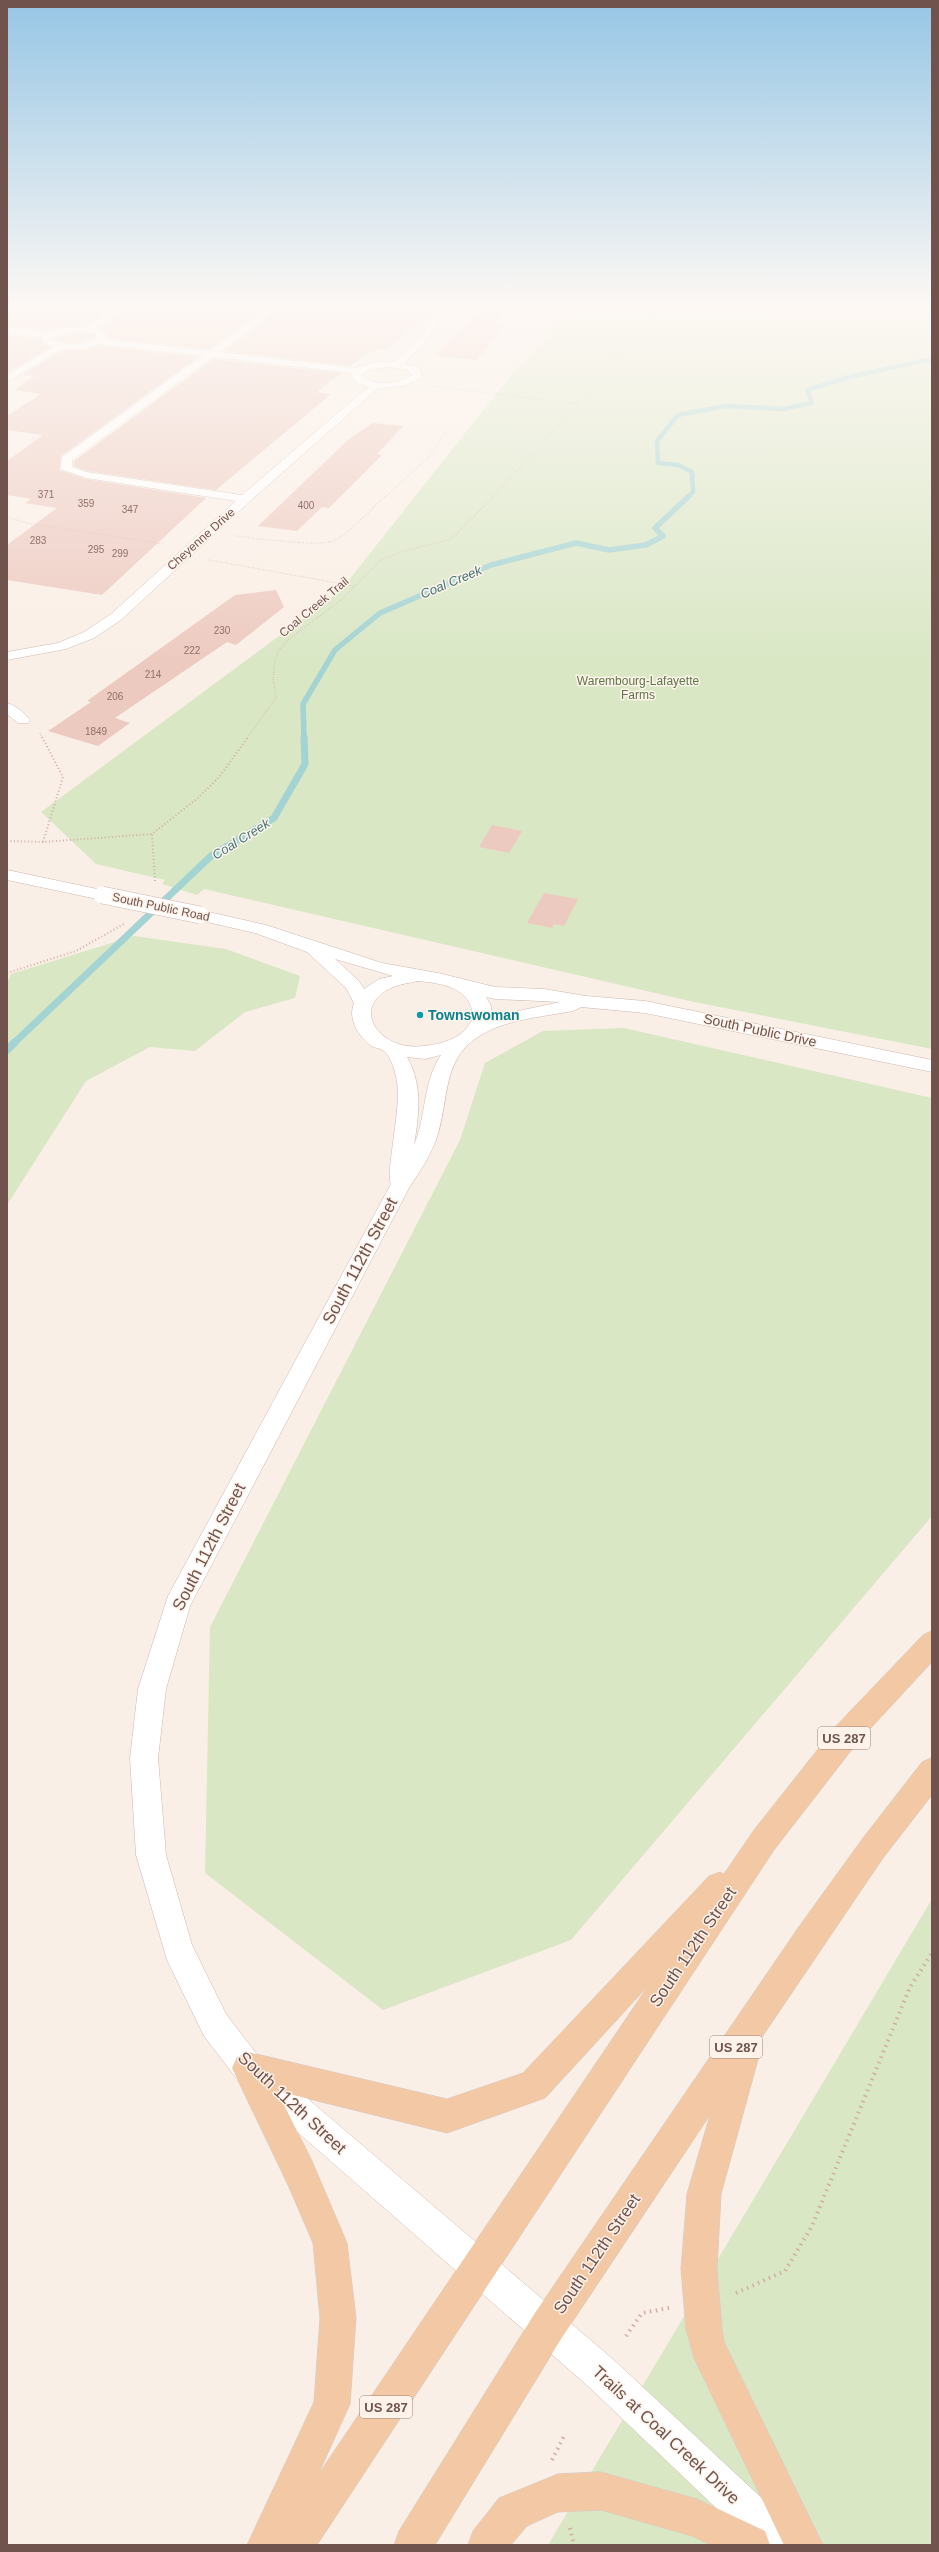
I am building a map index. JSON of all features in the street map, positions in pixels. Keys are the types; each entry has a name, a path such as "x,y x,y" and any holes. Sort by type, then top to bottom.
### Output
{"main road":[{"name":"South 112th Street","path":"478,2270 764,1840 847,1734 932,1643"},
{"name":"South 112th Street","path":"548,2326 873,1848 932,1772"},
{"path":"248,2068 447,2116 533,2086 764,1840"},
{"path":"753,2023 728,2101 704,2194 700,2269 704,2329 707,2345 804,2545"},
{"path":"248,2068 300,2173 330,2243 338,2318 332,2404 266,2545"},
{"name":"US 287","path":"294,2545 478,2270"},
{"name":"US 287","path":"413,2545 548,2326"},
{"path":"487,2545 513,2512 558,2493 602,2490 697,2518 751,2545"}],"street":[{"path":"113,425 66,459 66,469 86,475 245,499"},
{"name":"Cheyenne Drive","path":"7,656 39,652 89,635 116,617 245,499 330,425"},
{"path":"7,707 23,720"},
{"name":"South Public Road","path":"7,875 260,929 313,948 332,952 377,967 418,976"},
{"name":"South Public Road","path":"313,948 353,985 363,1002"},
{"path":"418,976 442,978 480,991 558,996 586,1002 502,1018 476,1030 460,1043 442,1050 422,1052 392,1048 383,1045 366,1032 359,1017 363,1002 376,989 385,984 418,976"},
{"path":"462,986 476,997 480,1005 482,1013 476,1030"},
{"name":"South Public Drive","path":"586,1002 645,1007 932,1066"},
{"name":"South 112th Street","path":"460,1043 445,1060 439,1072 434,1088 428,1134 177,1604 152,1689 144,1758 151,1855 178,1949 215,2025 248,2068 478,2270 548,2326"},
{"name":"South 112th Street","path":"392,1048 405,1070 410,1102 410,1119 400,1168 398,1188"},
{"name":"Trails at Coal Creek Drive","path":"548,2326 783,2545"}],"path":[{"name":"Coal Creek Trail","path":"152,834 198,798 220,776 276,698 273,679 274,660 279,650 288,640 342,599 372,567 381,560 401,552 451,538 467,525 559,425"},
{"path":"208,533 270,541 331,542 345,534 370,509 407,479 428,458 446,432"},
{"path":"7,517 27,523 170,545"},
{"path":"208,560 354,586"},
{"path":"38,729 63,777 43,842"},
{"path":"7,841 43,842 152,834 155,887"},
{"path":"7,972 76,951 129,921"},
{"path":"732,2294 785,2270 812,2226 910,1987 932,1953"},
{"path":"626,2336 642,2313 678,2307"},
{"path":"554,2469 552,2458 564,2436"},
{"path":"568,2522 574,2545"}],"green space":[{"name":"Warembourg-Lafayette Farms","path":"472,425 932,425 932,1049 694,1002 204,889 197,895 162,884 165,880 96,864 41,812 341,590"},
{"path":"134,936 226,949 300,976 295,998 245,1012 195,1051 150,1047 86,1081 7,1205 7,983 11,974"},
{"path":"624,1028 932,1098 932,1516 571,1940 383,2010 205,1873 210,1627 460,1140 485,1063 543,1031"},
{"path":"932,1899 932,2545 548,2545"}],"building":[{"path":"7,425 104,425 61,456 59,470 86,479 206,498 102,595 7,580 7,545 57,508 25,503 31,499 7,495 7,461 43,435 7,430"},
{"path":"123,425 294,425 216,490 87,471 74,466 74,461"},
{"path":"370,425 403,426 377,454 382,455 329,508 322,507 297,531 258,526 349,439"},
{"path":"276,590 284,607 236,645 227,642 115,718 130,723 98,746 48,731 91,702 87,701 235,595"},
{"path":"492,825 522,831 509,853 479,847"},
{"path":"544,893 578,899 564,926 554,924 552,928 527,923"}],"waterway":[{"name":"Coal Creek","path":"670,425 657,441 658,463 678,465 692,472 693,492 689,496"},
{"name":"Coal Creek","path":"304,738 303,704 335,650 380,613 491,565 576,543 609,550 646,545 663,536 655,528 689,496"},
{"name":"Coal Creek","path":"13,1044 211,856 274,818 305,764 304,737"},
{"name":"Coal Creek","path":"7,1050 13,1044"}],"place":[{"name":"Townswoman","path":"420,1015"}]}
